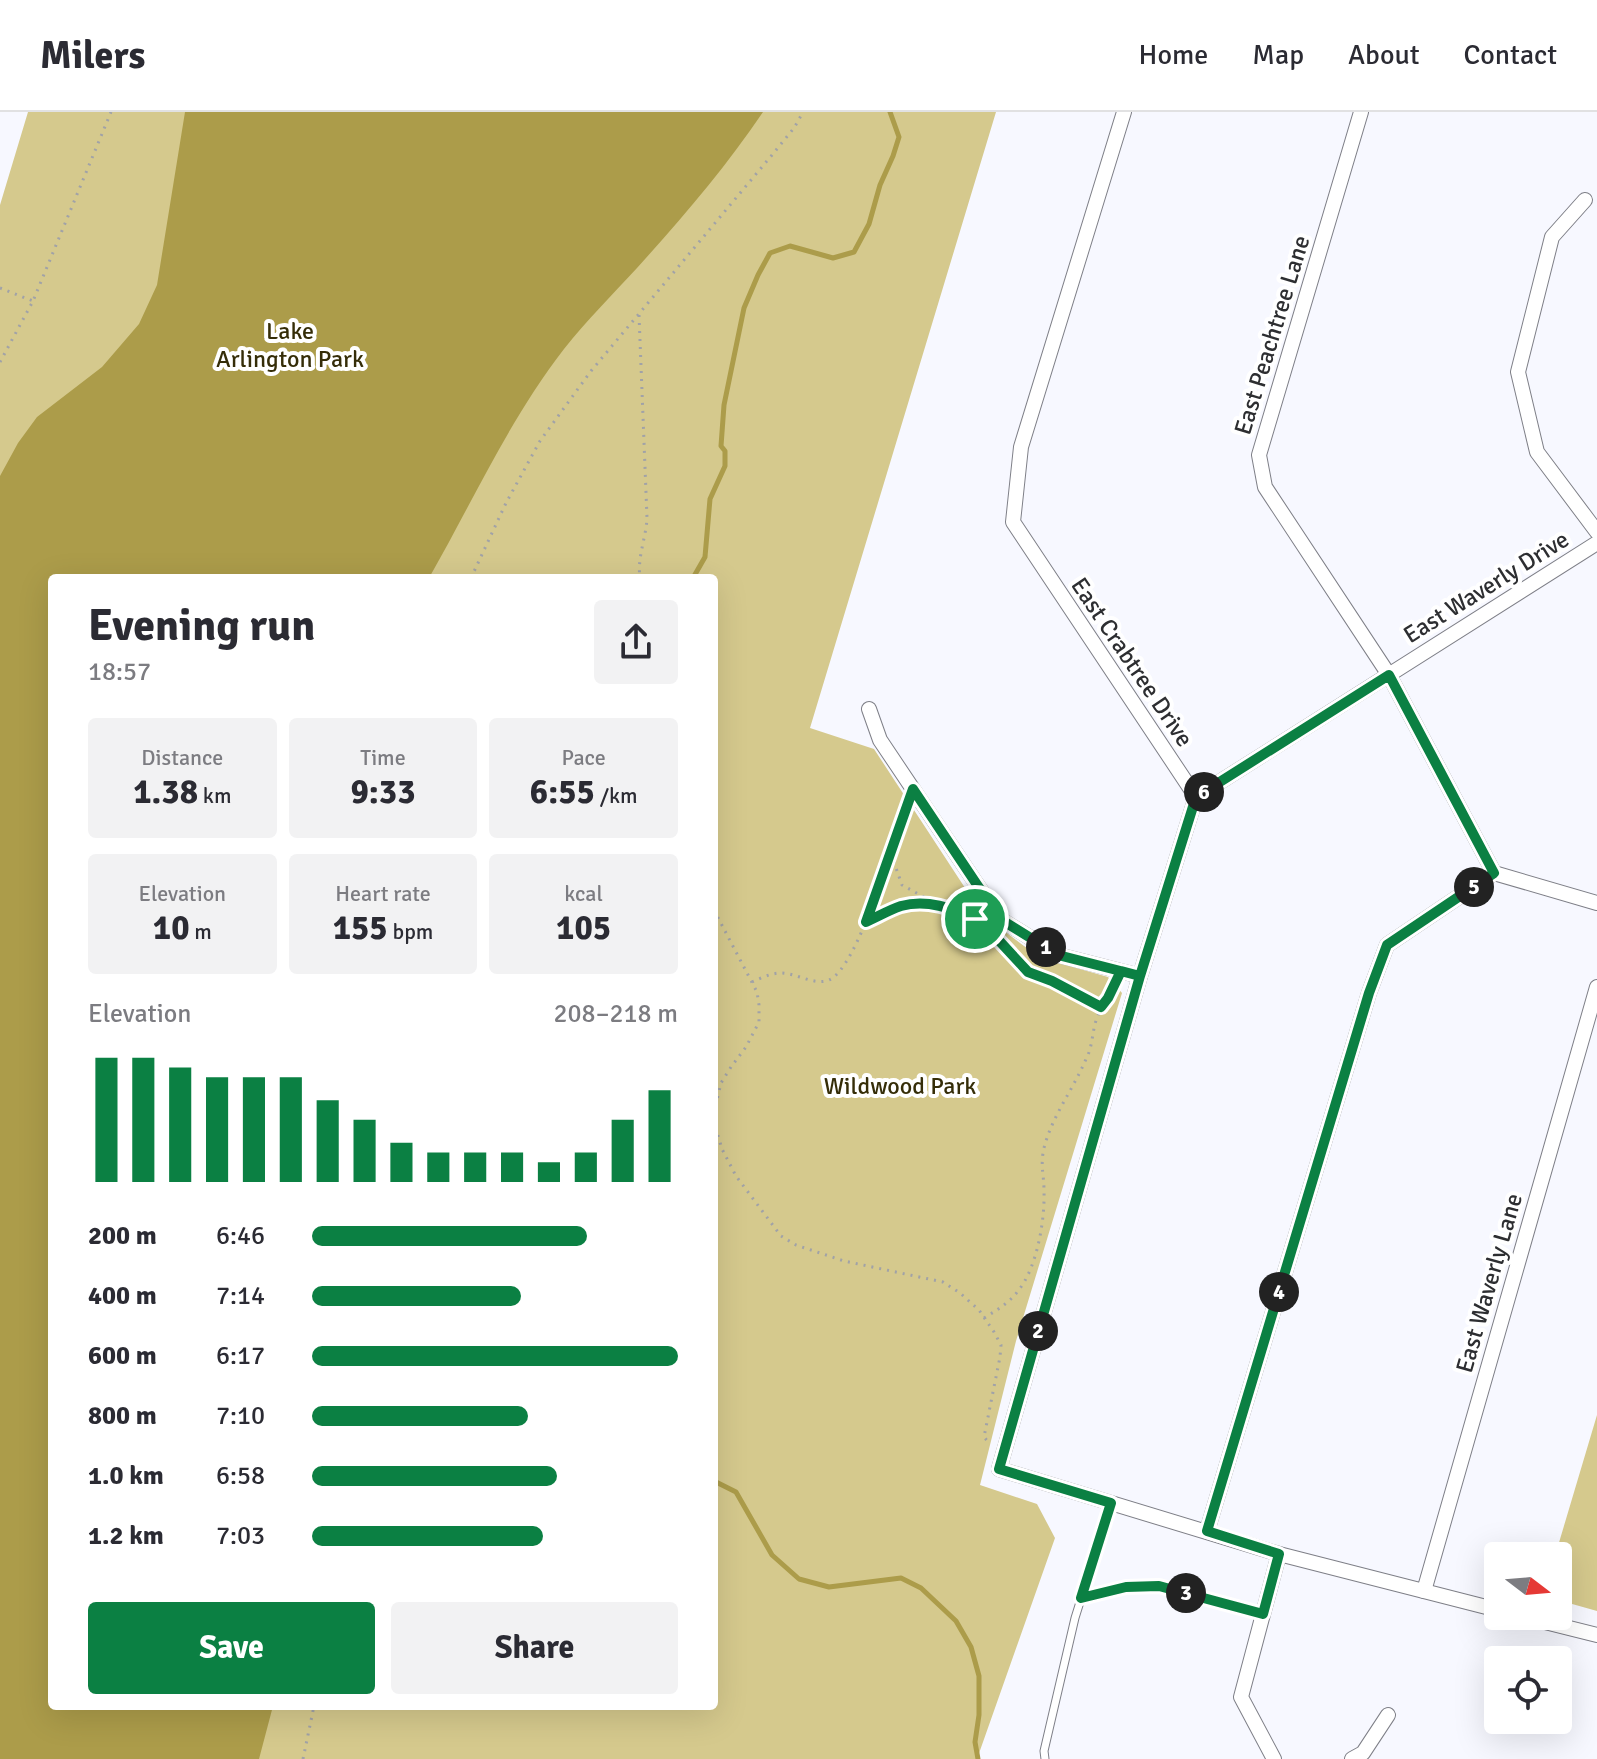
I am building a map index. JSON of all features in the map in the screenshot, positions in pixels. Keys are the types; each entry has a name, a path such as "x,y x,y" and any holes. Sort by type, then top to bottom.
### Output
{"street":[{"name":"East Crabtree Drive","path":"1124,112 1021,447 1013,522 1196,797"},
{"name":"East Peachtree Lane","path":"1361,112 1259,455 1265,487 1389,675 1494,873"},
{"path":"1585,200 1552,237 1518,372 1537,452 1597,532"},
{"name":"East Waverly Drive","path":"1196,797 1597,543"},
{"path":"869,709 880,740 1000,919 1058,955 1140,976"},
{"path":"1196,797 1140,976 999,1469 1279,1554 1484,1606"},
{"path":"1207,1531 1369,993 1387,945 1494,873 1597,903"},
{"name":"East Waverly Lane","path":"1424,1591 1597,987"},
{"path":"1274,1759 1241,1697 1279,1554"},
{"path":"1572,1629 1597,1635"},
{"path":"1352,1759 1363,1753 1388,1715"}],"lane":[{"path":"1045,1759 1044,1751 1075,1618 1111,1503"},
{"path":"1081,1598 1126,1587 1159,1586 1263,1614"}],"path":[{"path":"0,362 33,301 111,112"},
{"path":"473,574 506,503 540,441 591,371 772,155 803,112"},
{"path":"0,288 33,301"},
{"path":"639,314 647,518 640,574"},
{"path":"752,982 784,973 821,982 831,979 845,966 866,922 913,789"},
{"path":"890,852 902,885 936,904 975,919 1028,972 1101,1007"},
{"path":"866,922 902,906 936,904"},
{"path":"718,918 757,992 759,1005 759,1022 721,1083 718,1096"},
{"path":"984,1318 1006,1304 1020,1289 1029,1272 1042,1221 1045,1190 1041,1169 1044,1147 1056,1114 1088,1057 1095,1022 1121,971"},
{"path":"718,1137 736,1176 781,1236 796,1245 844,1261 943,1282 979,1310 1001,1345 984,1437 989,1443"},
{"path":"303,1759 313,1710"}],"green space":[{"name":"Wildwood Park","path":"28,112 996,112 810,728 874,749 969,894 995,924 1045,959 1108,977 1122,993 1016,1341 980,1485 1037,1504 1055,1538 977,1759 0,1759 0,205"},
{"path":"1597,1415 1597,1611 1572,1604 1572,1542 1559,1542"}],"shaded area":[{"name":"Lake Arlington Park","path":"185,112 763,112 703,192 582,328 544,376 509,432 431,574 48,574 48,1710 272,1710 259,1759 0,1759 0,476 37,417 102,367 139,324 157,285"}],"waterway":[{"path":"695,574 705,557 710,499 725,466 725,451 721,446 724,405 744,308 770,253 790,246 833,258 854,252 869,224 899,137 890,112"},
{"path":"718,1483 736,1492 772,1555 799,1579 829,1587 901,1578 921,1588 956,1621 971,1647 979,1676 975,1742 978,1759"}],"route":[{"path":"975,919 936,904 902,906 866,922 913,789 1000,919 1058,955 1140,976 999,1469 1111,1503 1081,1598 1126,1587 1159,1586 1263,1614 1279,1554 1207,1531 1369,993 1387,945 1494,873 1389,675 1196,797 1140,976 1121,971 1108,998 1101,1007 1028,972 975,919"}]}
